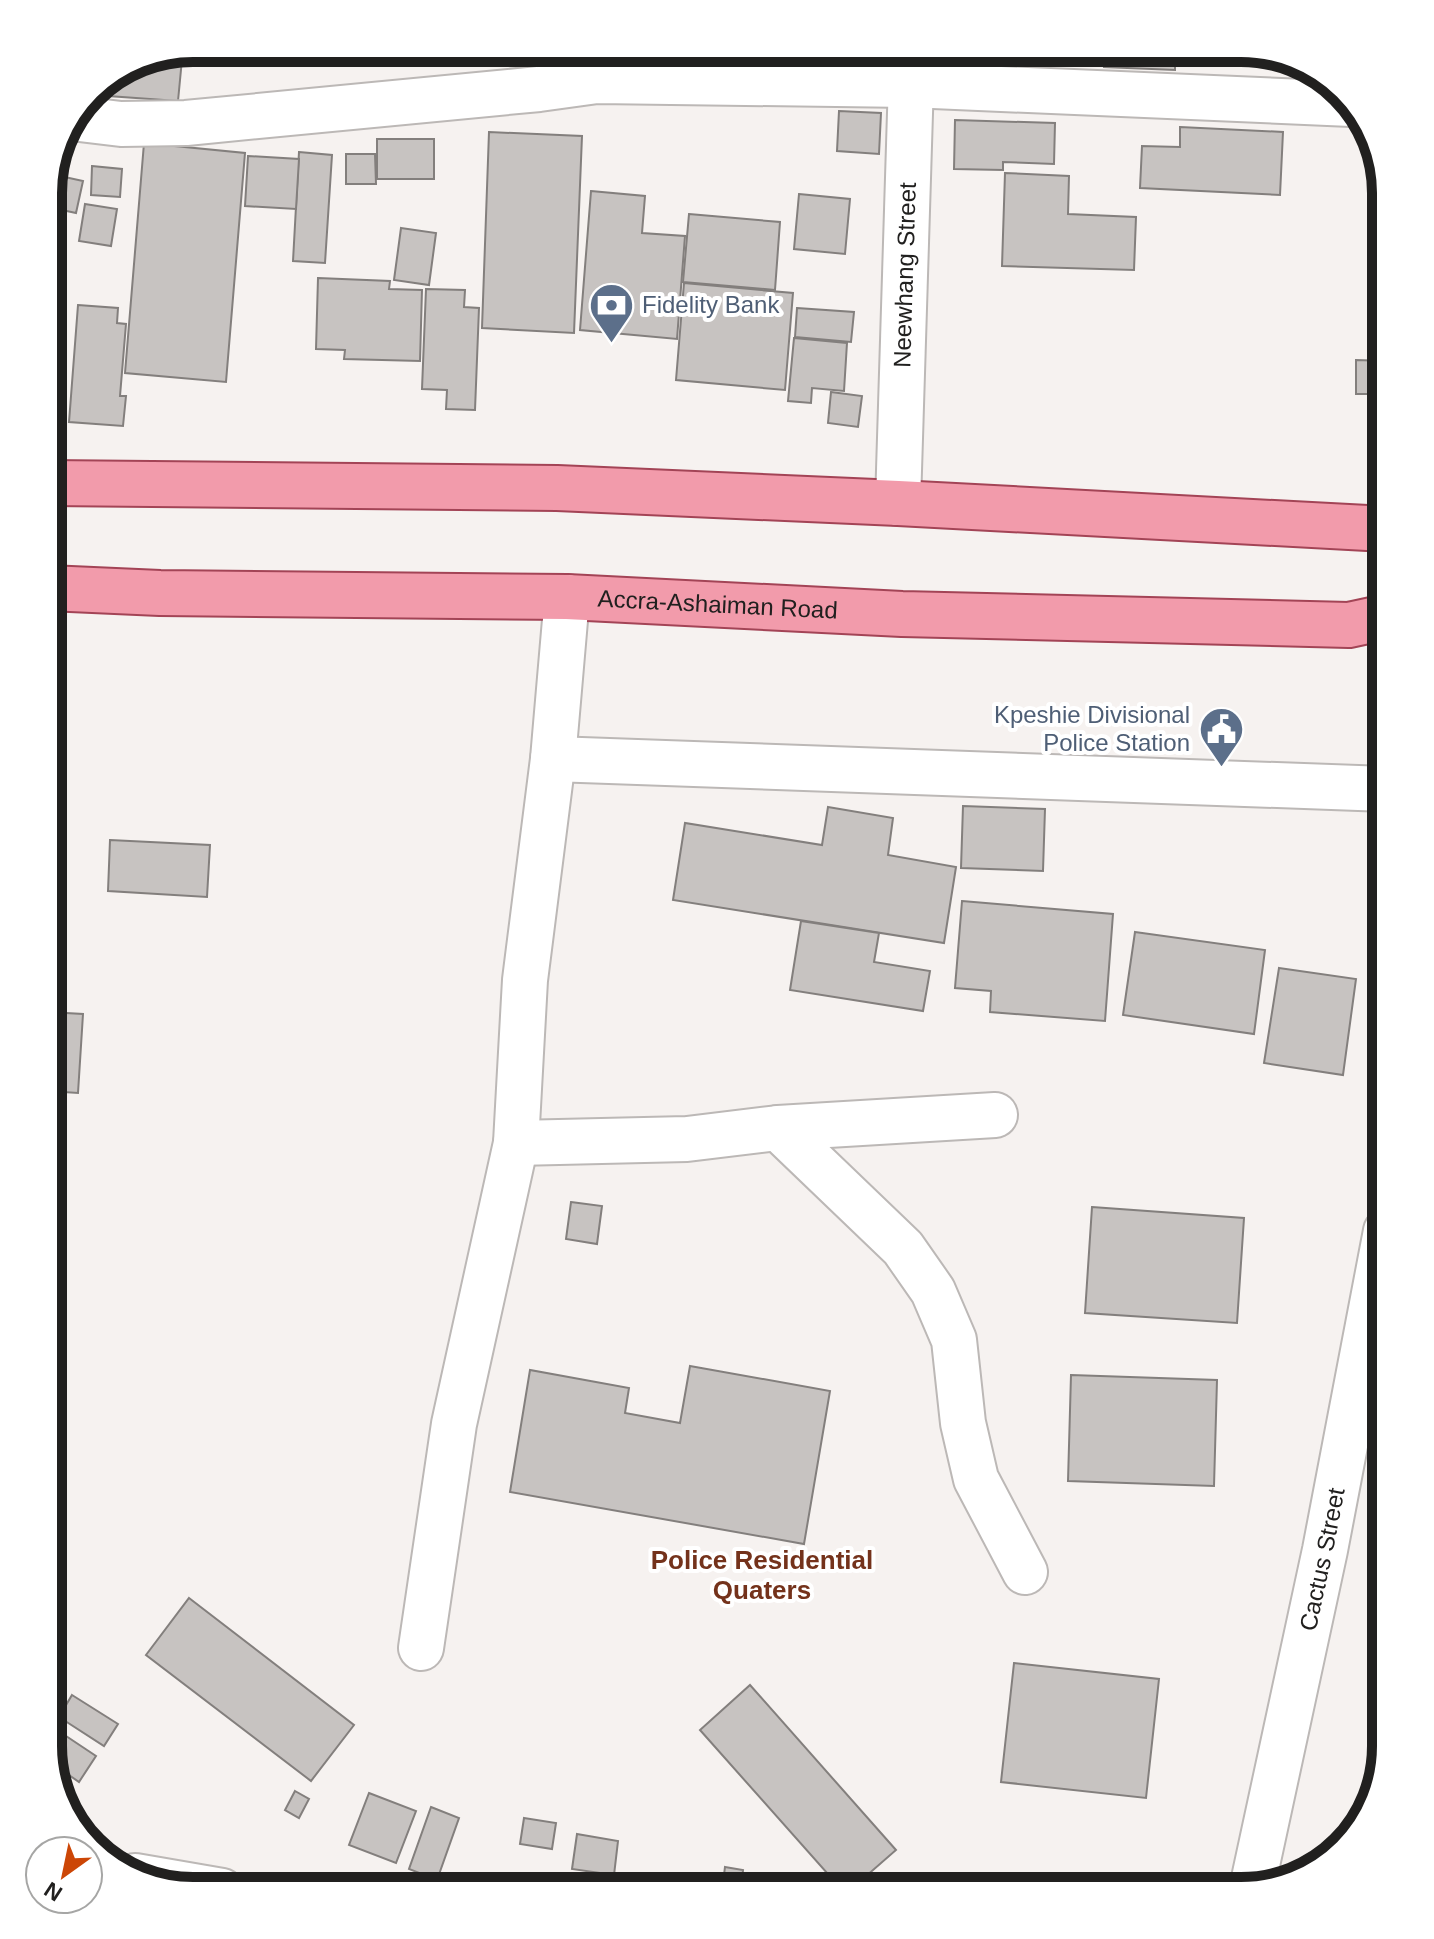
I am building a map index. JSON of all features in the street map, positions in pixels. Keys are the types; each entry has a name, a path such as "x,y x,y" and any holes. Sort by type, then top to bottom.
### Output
{"main road":[{"path":"62,483 557,488 1372,528"},
{"name":"Accra-Ashaiman Road","path":"62,589 160,593 567,597 1014,617 1349,625 1372,620"}],"street":[{"path":"84,120 121,124 186,123 597,81 911,66 1336,103"},
{"name":"Neewhang Street","path":"898,503 911,66"},
{"path":"421,1648 454,1424 516,1143 525,980 553,759 567,597"},
{"path":"553,759 1372,788"},
{"path":"516,1143 687,1139 778,1128 995,1115"},
{"path":"778,1128 903,1248 933,1291 954,1340 963,1423 976,1479 1025,1572"},
{"name":"Cactus Street","path":"1255,1876 1325,1550 1372,1304"}],"building":[{"path":"1104,62 1175,62 1175,70 1104,67"},
{"path":"182,63 178,101 105,96 143,72"},
{"path":"839,111 881,113 879,154 837,151"},
{"path":"955,120 1055,123 1054,164 1003,162 1003,170 954,169"},
{"path":"1180,127 1283,132 1280,195 1140,188 1142,146 1180,147"},
{"path":"489,132 582,136 574,333 482,328"},
{"path":"377,139 434,139 434,179 377,179"},
{"path":"144,143 245,153 226,382 125,373"},
{"path":"299,152 332,155 325,263 293,261"},
{"path":"346,154 375,154 376,184 346,184"},
{"path":"248,156 299,159 296,209 245,206"},
{"path":"92,166 122,169 120,197 91,195"},
{"path":"1005,173 1069,176 1068,214 1136,217 1134,270 1002,266"},
{"path":"63,177 83,181 76,213 62,210"},
{"path":"591,191 645,196 642,233 685,236 677,339 580,330"},
{"path":"799,194 850,199 845,254 794,249"},
{"path":"85,204 117,209 111,246 79,241"},
{"path":"689,214 780,222 775,290 683,282"},
{"path":"1371,226 1372,226 1372,358"},
{"path":"401,228 436,233 429,285 394,280"},
{"path":"318,278 390,281 389,289 422,290 420,361 344,359 345,350 316,349"},
{"path":"684,283 793,293 785,390 676,380"},
{"path":"426,289 465,290 464,307 479,308 475,410 446,409 447,390 422,389"},
{"path":"78,305 118,308 117,323 126,324 120,396 126,396 123,426 69,422"},
{"path":"797,308 854,312 851,342 795,337"},
{"path":"794,338 847,343 844,391 812,388 811,403 788,401"},
{"path":"1356,360 1372,361 1372,394 1356,394"},
{"path":"831,392 862,396 858,427 828,423"},
{"path":"963,806 1045,809 1043,871 961,868"},
{"path":"828,807 893,818 888,855 956,867 944,943 673,900 685,823 822,845"},
{"path":"110,840 210,845 207,897 108,891"},
{"path":"962,901 1113,914 1105,1021 990,1012 991,991 955,988"},
{"path":"801,921 879,933 874,962 930,971 923,1011 790,990"},
{"path":"1135,932 1265,950 1254,1034 1123,1015"},
{"path":"1279,968 1356,979 1343,1075 1264,1063"},
{"path":"62,1013 83,1014 78,1093 62,1092"},
{"path":"571,1202 602,1206 597,1244 566,1239"},
{"path":"1092,1207 1244,1218 1237,1323 1085,1313"},
{"path":"690,1366 830,1391 804,1544 510,1492 530,1370 629,1388 625,1413 680,1423"},
{"path":"1071,1375 1217,1380 1214,1486 1068,1481"},
{"path":"189,1598 354,1725 311,1781 146,1655"},
{"path":"1014,1663 1159,1679 1146,1798 1001,1782"},
{"path":"750,1685 896,1850 865,1877 831,1877 700,1730"},
{"path":"72,1695 118,1724 104,1746 62,1719 62,1712"},
{"path":"62,1733 96,1756 79,1782 65,1772"},
{"path":"295,1791 309,1799 299,1818 285,1810"},
{"path":"369,1793 416,1811 396,1863 349,1845"},
{"path":"431,1807 459,1818 438,1877 409,1869"},
{"path":"524,1818 556,1823 552,1849 520,1844"},
{"path":"577,1834 618,1841 614,1875 572,1869"},
{"path":"725,1867 743,1870 742,1877 724,1877"}],"place":[{"name":"Fidelity Bank","path":"611,344"},
{"name":"Kpeshie Divisional Police Station","path":"1221,768"}],"district":[{"name":"Police Residential Quaters","path":"762,1575"}]}
